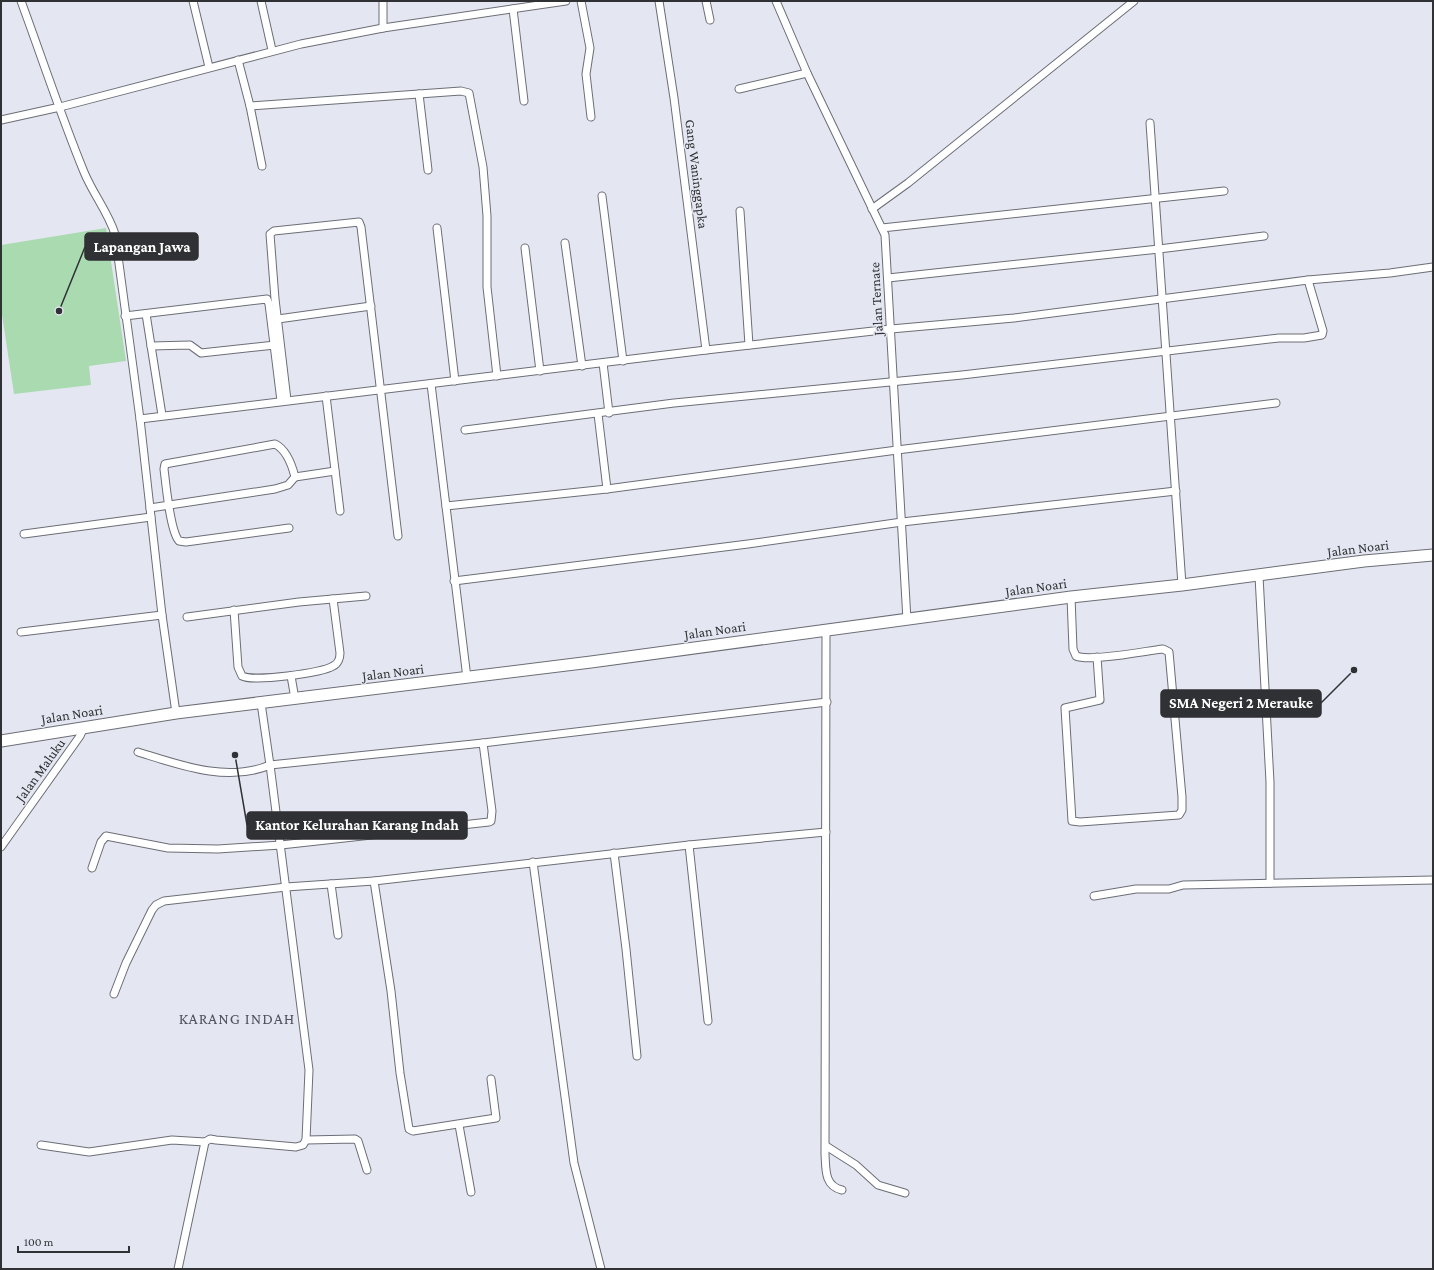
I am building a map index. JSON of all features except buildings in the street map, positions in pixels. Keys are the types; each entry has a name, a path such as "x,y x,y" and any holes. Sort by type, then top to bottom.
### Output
{"street":[{"path":"21,1 86,178 112,225 115,234 140,418 162,615 176,713"},
{"path":"193,1 209,67"},
{"path":"261,1 272,50"},
{"path":"383,1 383,28"},
{"path":"1,120 60,107 272,50 383,28 513,9 537,3 566,1"},
{"path":"582,1 590,48 586,74 591,117"},
{"name":"Gang Waninggapka","path":"658,1 674,98 706,350"},
{"path":"706,1 710,20"},
{"name":"Jalan Ternate","path":"776,1 807,73 882,228 886,241 907,620"},
{"path":"872,210 908,183 1134,1"},
{"path":"513,9 524,101"},
{"path":"238,60 250,106 262,166"},
{"path":"739,89 807,73"},
{"path":"250,106 461,91 469,93 483,167 487,216 487,286 497,376"},
{"path":"419,94 428,170"},
{"path":"1150,124 1182,585"},
{"path":"882,228 1155,197 1224,191"},
{"path":"602,196 623,360"},
{"path":"740,211 749,346"},
{"path":"284,401 270,237 271,232 360,223 398,536"},
{"path":"437,228 455,381"},
{"path":"888,278 1159,249 1264,236"},
{"path":"565,243 582,366"},
{"path":"524,248 540,371"},
{"path":"140,418 604,364 623,360 706,350 891,329 1014,318 1308,280 1390,273 1433,266"},
{"path":"465,430 735,396 893,382 1279,338 1311,338 1322,336 1323,332 1320,318 1308,280"},
{"path":"126,315 267,299 284,401"},
{"path":"278,319 371,306"},
{"path":"144,314 151,346 162,415"},
{"path":"151,346 190,345 201,353 275,345"},
{"path":"604,364 609,413"},
{"path":"431,384 454,582 467,678"},
{"path":"326,396 340,511"},
{"path":"446,506 607,489 897,450 1170,417 1276,402"},
{"path":"598,414 607,489"},
{"path":"289,528 180,542 175,536 164,466 170,462 275,444 286,454 295,477"},
{"path":"150,508 275,489 288,485 295,477 335,471"},
{"path":"454,582 748,544 902,522 1176,491"},
{"path":"24,534 151,517"},
{"name":"Jalan Noari","path":"1,741 176,713 467,678 1071,598 1259,576 1364,561 1433,555"},
{"path":"1259,576 1270,782 1270,882"},
{"path":"187,617 234,610 366,596"},
{"path":"1071,598 1074,655 1084,658 1163,649 1169,652 1182,797 1182,810 1180,815 1080,822 1072,821 1065,710 1066,707 1100,700 1097,657"},
{"path":"234,610 238,667 242,676 250,678 291,676 333,667 338,662 340,653 333,599"},
{"path":"21,632 162,615"},
{"path":"826,630 826,1146 827,1178 833,1187 842,1190"},
{"path":"291,676 295,699"},
{"path":"138,752 202,771 249,771 270,765 483,743 827,702"},
{"path":"41,1145 89,1152 172,1140 205,1142 210,1139 296,1147 303,1145 306,1140 309,1070 281,845 261,703"},
{"name":"Jalan Maluku","path":"1,847 80,736 84,727"},
{"path":"92,868 101,842 106,836 168,848 218,849 281,845 489,822 491,821 492,811 483,743"},
{"path":"114,994 126,963 156,905 169,900 286,887 374,881 614,853 826,832"},
{"path":"689,845 708,1022"},
{"path":"614,853 637,1056"},
{"path":"534,862 574,1163 601,1269"},
{"path":"1094,896 1136,889 1169,889 1183,885 1270,882 1433,880"},
{"path":"374,881 391,991 400,1073 409,1129 413,1131 459,1125 497,1117 491,1079"},
{"path":"331,884 338,935"},
{"path":"459,1125 471,1192"},
{"path":"306,1140 355,1139 358,1141 367,1170"},
{"path":"178,1269 205,1142"},
{"path":"826,1146 856,1165 878,1185 905,1193"}],"green space":[{"path":"106,228 126,361 89,366 91,385 14,394 1,308 1,245"}],"place":[{"name":"Lapangan Jawa","path":"59,311"},
{"name":"SMA Negeri 2 Merauke","path":"1354,670"},
{"name":"Kantor Kelurahan Karang Indah","path":"235,755"}],"district":[{"name":"KARANG INDAH","path":"237,1018"}]}
